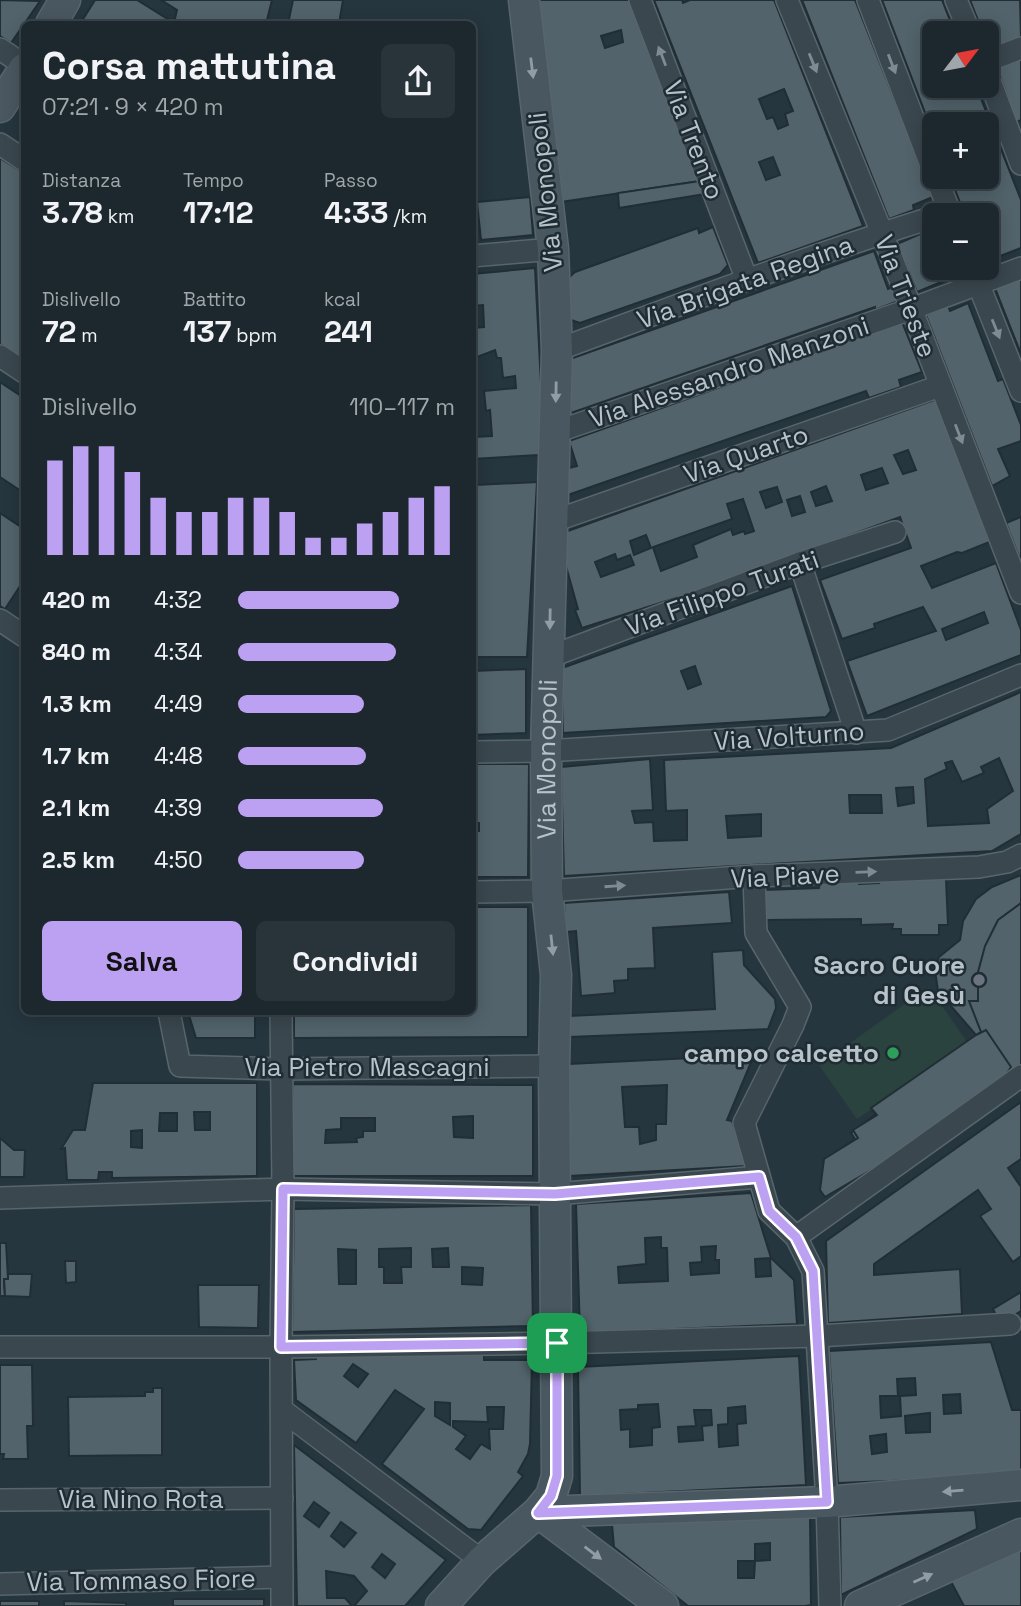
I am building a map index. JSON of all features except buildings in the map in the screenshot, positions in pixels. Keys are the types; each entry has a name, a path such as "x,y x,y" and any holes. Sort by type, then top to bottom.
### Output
{"street":[{"name":"Via Monopoli","path":"524,0 554,249 557,349 546,751 547,891 556,975 554,1066 557,1476 551,1496 538,1513"},
{"name":"Via Trento","path":"640,0 747,280"},
{"name":"Via Trieste","path":"787,0 882,233 1021,593"},
{"path":"868,0 922,141"},
{"path":"956,0 965,21"},
{"path":"999,56 1021,48"},
{"path":"0,49 21,65"},
{"path":"0,107 21,72"},
{"path":"996,98 1021,164"},
{"path":"0,144 21,158"},
{"name":"Via Brigata Regina","path":"557,349 747,280 922,221"},
{"path":"476,256 554,249"},
{"name":"Via Alessandro Manzoni","path":"999,271 1021,268"},
{"name":"Via Alessandro Manzoni","path":"556,432 911,309 966,280"},
{"path":"977,280 1021,391"},
{"path":"0,356 21,370"},
{"name":"Via Quarto","path":"551,522 940,386"},
{"name":"Via Filippo Turati","path":"550,657 800,563 895,532"},
{"path":"800,563 856,733"},
{"path":"0,620 21,634"},
{"name":"Via Volturno","path":"476,752 546,751 888,730 1021,675"},
{"name":"Via Piave","path":"476,892 547,891 754,876 979,867 1007,862 1021,855"},
{"path":"754,876 756,933 800,1007 744,1123 769,1211 796,1237 813,1271 827,1502 830,1606"},
{"name":"Via Pietro Mascagni","path":"170,1015 180,1066 282,1069 554,1066"},
{"path":"281,1015 282,1606"},
{"path":"796,1237 1021,1076"},
{"path":"0,1198 283,1189 555,1194 759,1177"},
{"path":"0,1347 557,1343 818,1336 1010,1324"},
{"path":"282,1410 482,1561"},
{"path":"441,1606 482,1561 538,1513 827,1502 1021,1485"},
{"name":"Via Nino Rota","path":"0,1500 282,1498"},
{"path":"538,1513 663,1606"},
{"path":"860,1606 1021,1534"},
{"name":"Via Tommaso Fiore","path":"0,1584 282,1577"}],"green space":[{"name":"campo calcetto","path":"929,987 967,1042 857,1119 819,1065"}],"place":[{"name":"Sacro Cuore di Gesù","path":"979,980"},
{"name":"campo calcetto","path":"893,1053"}],"route":[{"path":"759,1177 769,1211 796,1237 813,1271 827,1502 538,1513 551,1496 557,1476 557,1343 281,1347 283,1189 555,1194 759,1177"}]}
